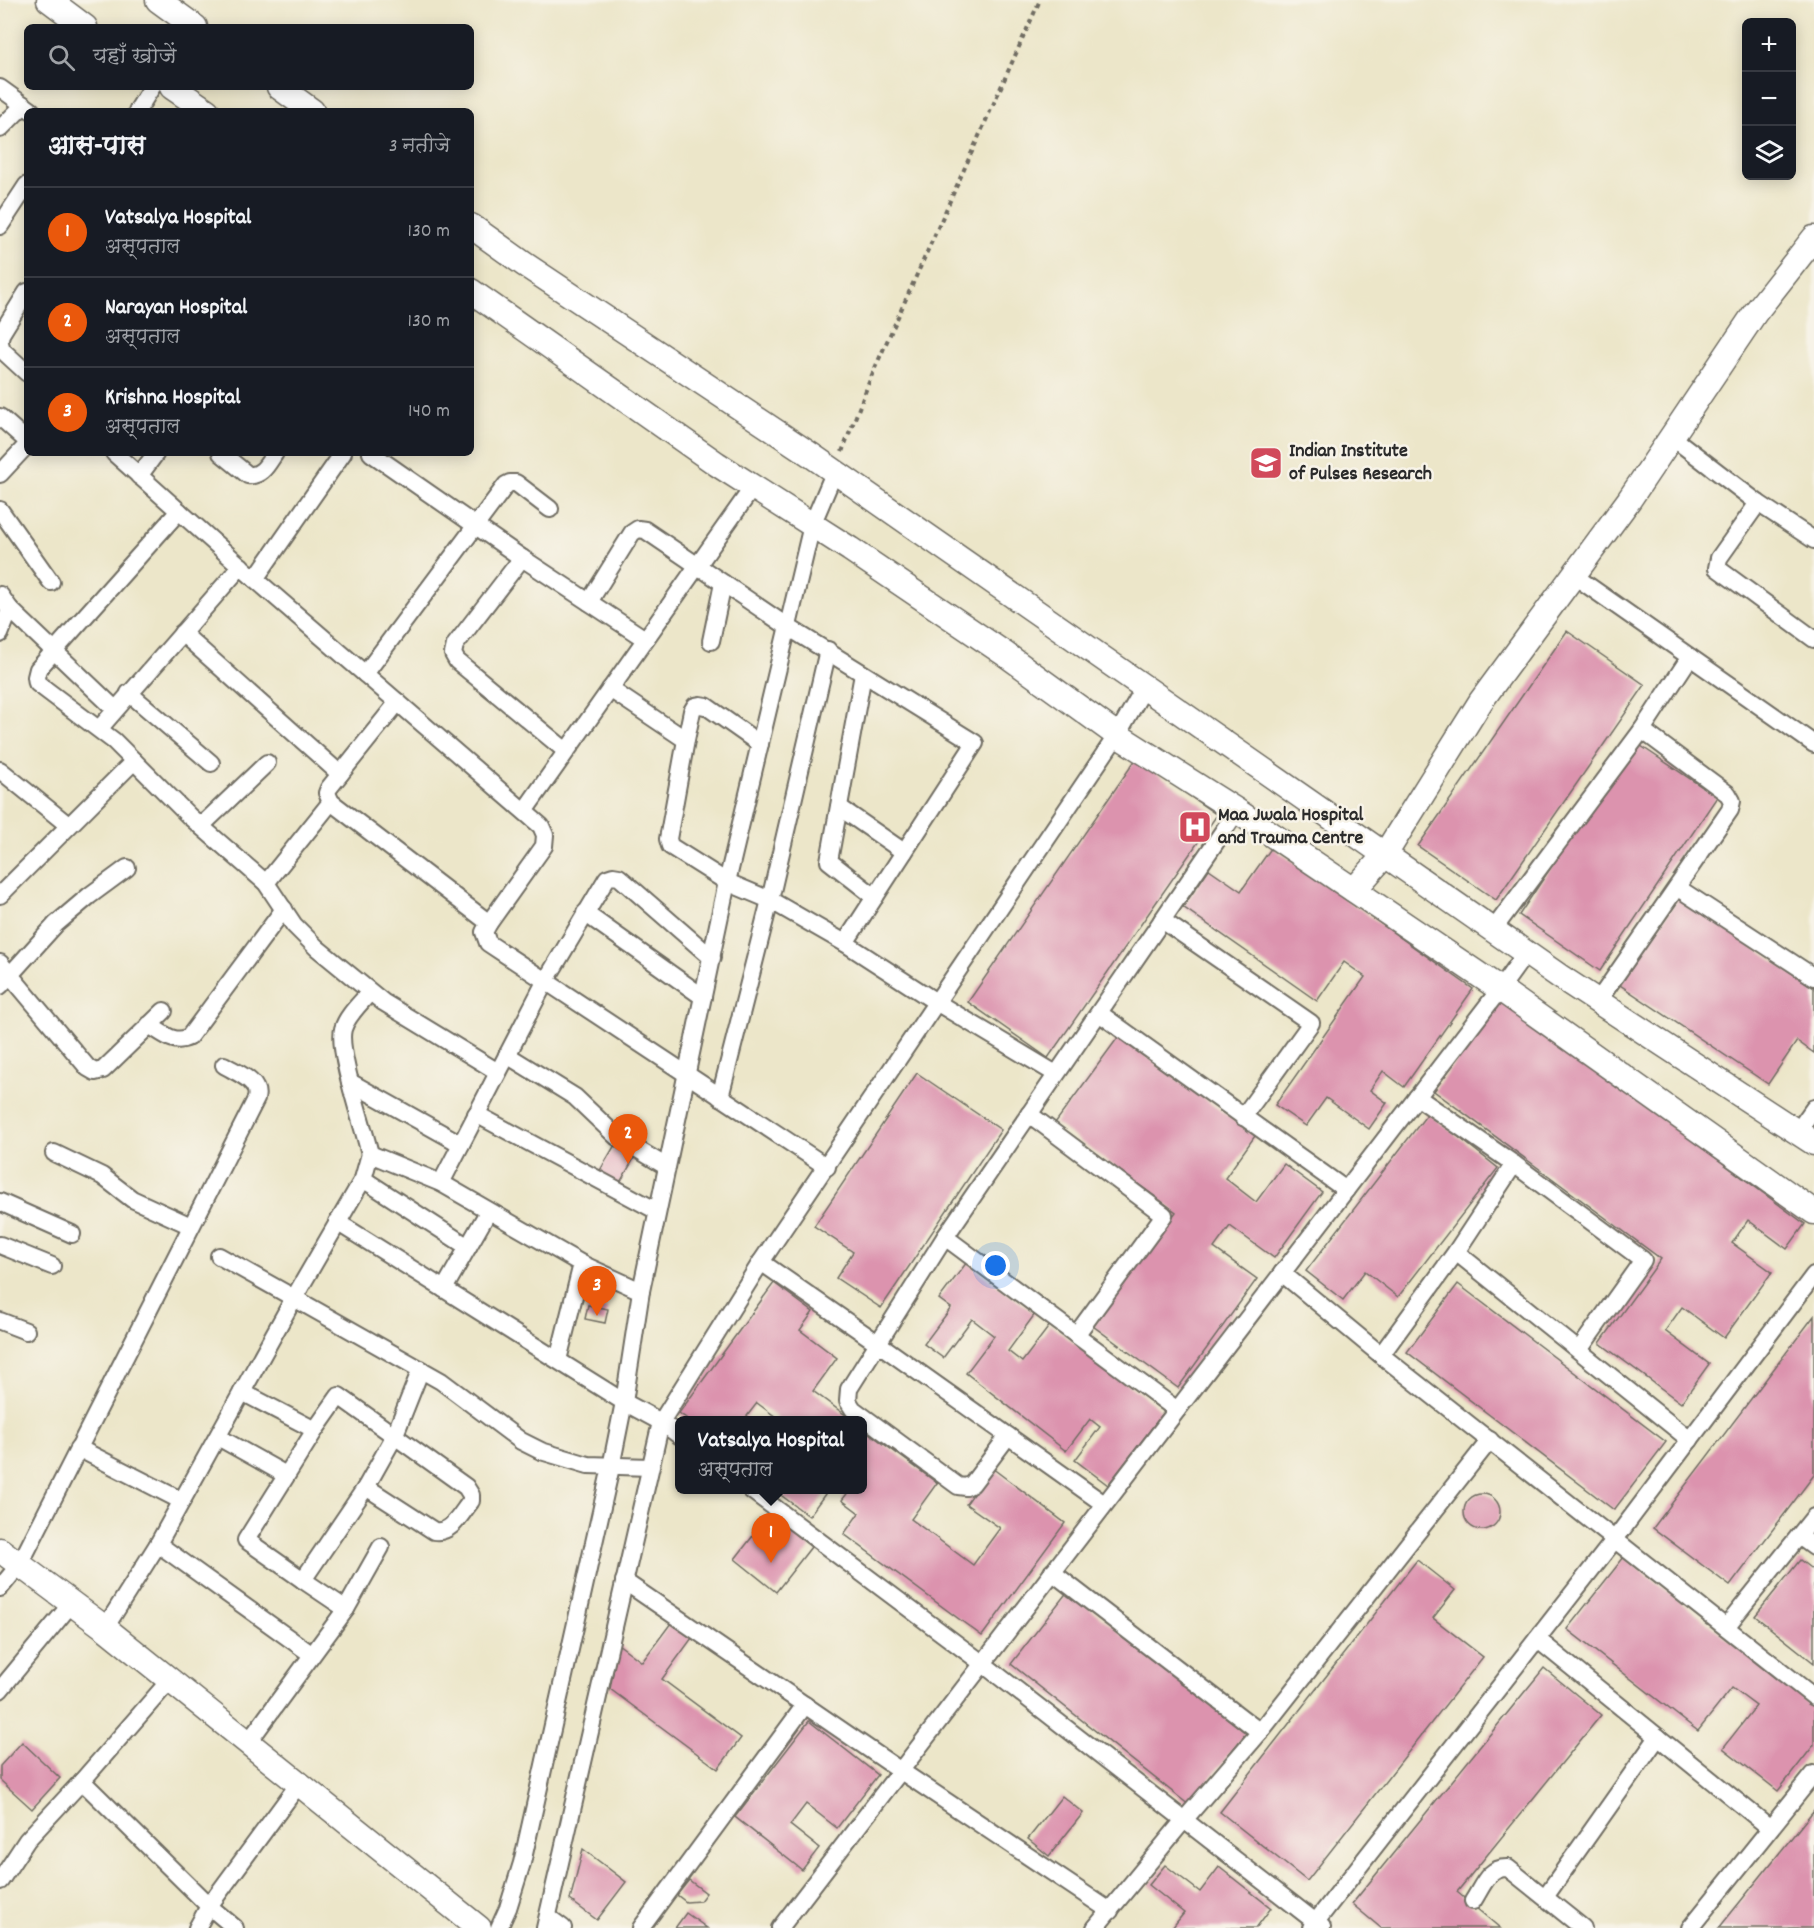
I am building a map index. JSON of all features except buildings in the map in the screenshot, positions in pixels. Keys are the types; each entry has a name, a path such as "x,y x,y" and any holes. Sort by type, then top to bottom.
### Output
{"street":[{"path":"49,0 81,24"},
{"path":"158,0 191,24"},
{"path":"0,88 28,108"},
{"path":"139,108 150,90"},
{"path":"176,90 203,108"},
{"path":"283,90 308,108"},
{"path":"0,129 24,111"},
{"path":"0,226 24,189"},
{"path":"474,228 834,472 1492,930 1806,1138 1814,1108"},
{"path":"1354,890 1384,856 1481,701 1629,500 1755,313 1814,238"},
{"path":"474,293 717,464 1005,654 1117,735 1237,811 1500,989 1814,1212"},
{"path":"24,297 1,334 0,341 2,350 24,370"},
{"path":"0,417 24,440"},
{"path":"1672,437 1758,503 1812,535"},
{"path":"0,474 24,446"},
{"path":"117,456 255,579 541,826 544,846 489,923 484,932 488,943 827,1167"},
{"path":"139,476 154,456"},
{"path":"225,456 248,475 254,476 260,474 273,456"},
{"path":"255,579 341,456"},
{"path":"375,456 522,558 645,639"},
{"path":"499,1928 508,1908 522,1863 611,1467 624,1402 640,1291 727,882 812,525 834,472"},
{"path":"365,674 506,485 516,483 550,509"},
{"path":"525,810 753,487"},
{"path":"1758,503 1719,558 1717,568 1814,639"},
{"path":"0,510 51,582"},
{"path":"179,511 38,669 37,683 99,729 174,802 266,882 294,925 306,938 370,992 403,1016 498,1072"},
{"path":"589,602 632,533 638,529 645,530 788,627 975,743 845,943"},
{"path":"522,558 455,645 453,654 457,661 566,751"},
{"path":"99,729 241,566"},
{"path":"1573,575 1814,744"},
{"path":"711,641 723,583"},
{"path":"0,595 10,609 115,709"},
{"path":"0,634 10,609"},
{"path":"182,633 340,774"},
{"path":"720,1097 770,900 828,650"},
{"path":"1492,930 1641,730 1690,657"},
{"path":"863,674 829,861 875,897"},
{"path":"563,1928 547,1922 661,1422 761,1262 1117,735 1144,688"},
{"path":"610,689 686,740"},
{"path":"129,693 211,763"},
{"path":"399,702 327,793 331,802 489,923"},
{"path":"760,744 706,706 695,706 686,740 668,839 670,846 727,882 770,900 845,943 936,1002 1056,1074"},
{"path":"1598,1001 1678,888 1730,810 1732,801 1728,794 1641,730"},
{"path":"0,895 134,761"},
{"path":"201,826 267,763"},
{"path":"0,770 68,825"},
{"path":"266,882 331,802"},
{"path":"838,807 904,852"},
{"path":"863,1416 852,1408 848,1401 849,1389 945,1237 1237,811"},
{"path":"127,868 56,924 3,975 88,1068 95,1072 103,1070 164,1011"},
{"path":"441,1183 545,982 607,878 619,877 712,958"},
{"path":"1678,888 1814,977"},
{"path":"149,1025 174,1040 182,1041 189,1037 284,909"},
{"path":"585,913 703,997"},
{"path":"1162,921 1311,1023 1243,1117"},
{"path":"780,1928 1526,953"},
{"path":"105,1628 158,1544 294,1298 363,1179 370,1154 350,1082 342,1029 346,1020 370,992"},
{"path":"1099,1013 1346,1190"},
{"path":"507,1055 575,1097 616,1137 667,1167"},
{"path":"0,1588 20,1564 258,1091 255,1084 224,1065"},
{"path":"350,1082 461,1144"},
{"path":"1417,1097 1514,1164 1643,1260 1580,1350"},
{"path":"476,1114 657,1211"},
{"path":"1029,1114 1164,1215 1076,1335"},
{"path":"54,1153 102,1176 132,1199 191,1226"},
{"path":"370,1154 441,1183 582,1264 640,1291"},
{"path":"1381,1355 1456,1252 1514,1164"},
{"path":"363,1179 468,1247"},
{"path":"0,1202 72,1234"},
{"path":"444,1289 488,1212"},
{"path":"337,1222 675,1432"},
{"path":"945,1237 1177,1410"},
{"path":"0,1245 52,1266"},
{"path":"1456,1252 1690,1440"},
{"path":"219,1256 441,1381 521,1441 559,1457 588,1465 650,1467"},
{"path":"761,1262 1104,1504"},
{"path":"558,1360 582,1264"},
{"path":"1282,1273 1381,1355 1814,1698"},
{"path":"756,1494 982,1663 1316,1926 1616,1539 1814,1275"},
{"path":"0,1321 26,1331"},
{"path":"303,1581 366,1487 394,1437 421,1369"},
{"path":"242,1392 315,1430"},
{"path":"346,1609 246,1540 339,1396 466,1487 471,1495 471,1501 448,1530 441,1532 434,1531 366,1487"},
{"path":"867,1419 958,1486 972,1484 1008,1436"},
{"path":"218,1437 286,1475"},
{"path":"1095,1928 1260,1732 1490,1440"},
{"path":"78,1448 182,1502"},
{"path":"1726,1627 1814,1517"},
{"path":"1799,1536 1814,1547"},
{"path":"158,1544 312,1654"},
{"path":"247,1743 346,1609 381,1547"},
{"path":"0,1550 105,1628 479,1928"},
{"path":"1052,1572 1260,1732"},
{"path":"624,1581 1110,1911"},
{"path":"0,1690 71,1604"},
{"path":"1537,1639 1770,1828"},
{"path":"0,1881 27,1840 170,1680"},
{"path":"641,1928 805,1706"},
{"path":"1545,1897 1658,1737"},
{"path":"1690,1928 1814,1774"},
{"path":"82,1780 209,1906 235,1928"},
{"path":"197,1928 209,1906 298,1785"},
{"path":"1473,1901 1492,1871 1508,1868 1583,1928"}],"path":[{"path":"834,472 870,377 1040,0"}],"place":[{"name":"Indian Institute of Pulses Research","path":"1266,463"},
{"name":"Maa Jwala Hospital and Trauma Centre","path":"1195,827"},
{"name":"Narayan Hospital","path":"628,1164"},
{"name":"Krishna Hospital","path":"597,1316"},
{"name":"Vatsalya Hospital","path":"771,1563"}]}
